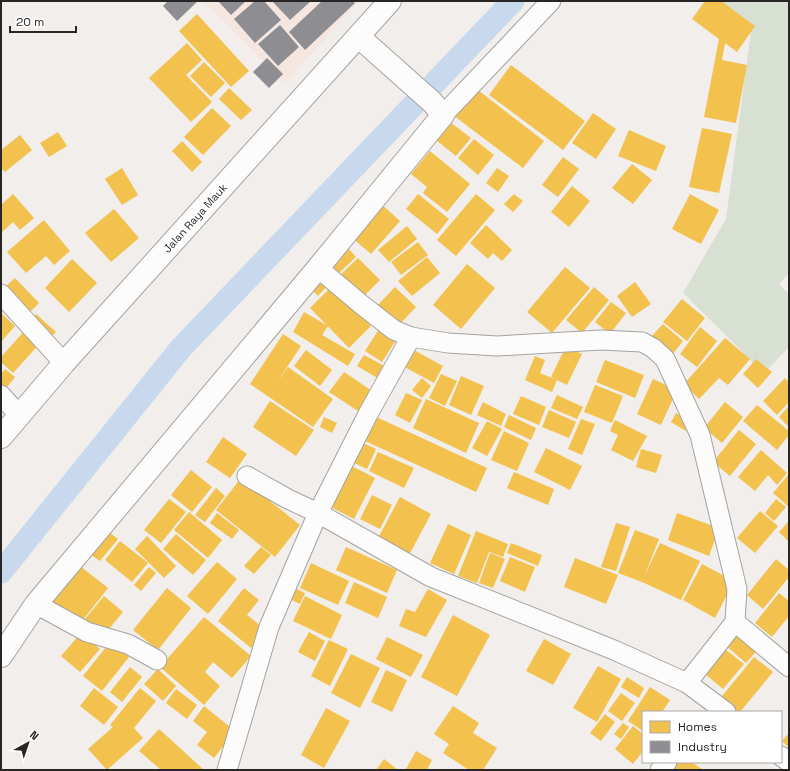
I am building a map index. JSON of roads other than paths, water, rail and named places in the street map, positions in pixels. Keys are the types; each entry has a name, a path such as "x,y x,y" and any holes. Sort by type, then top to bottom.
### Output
{"street":[{"name":"Jalan Raya Mauk","path":"1,437 64,363 390,1"},
{"path":"1,656 36,604 318,268 438,109 551,1"},
{"path":"359,37 438,109"},
{"path":"318,268 394,330 411,336 448,343 497,346 601,340 642,342 653,348 665,359 700,435 737,589 735,622 686,683"},
{"path":"1,294 64,363"},
{"path":"227,770 269,627 318,513 368,414 411,336"},
{"path":"1,395 19,415"},
{"path":"247,476 288,499 318,513 431,577 614,650 686,683 717,709"},
{"path":"36,604 87,632 128,644 157,660"},
{"path":"735,622 789,667"}],"waterway":[{"path":"1,572 181,348 513,1"}]}
